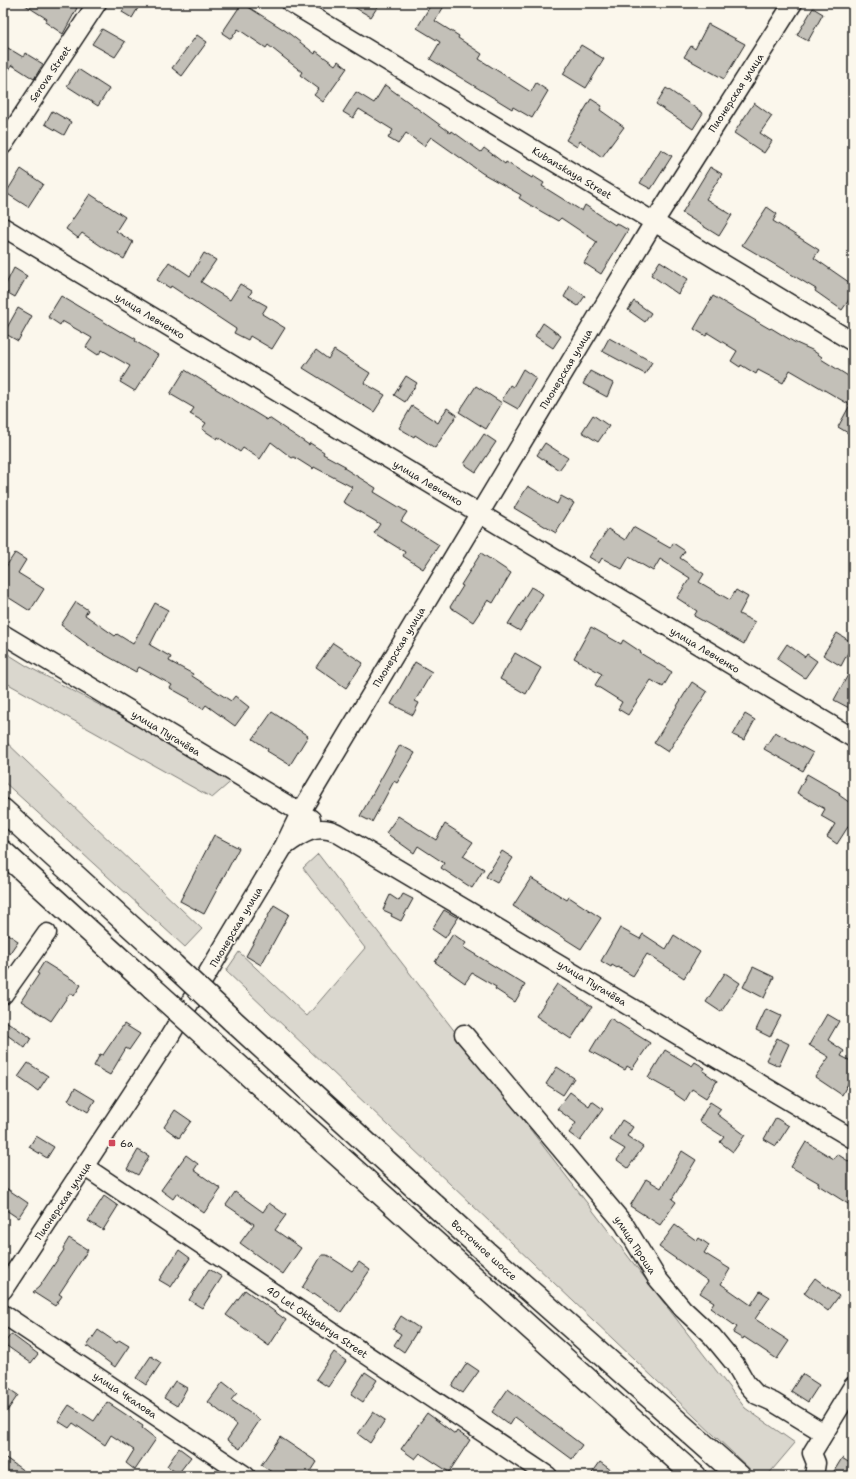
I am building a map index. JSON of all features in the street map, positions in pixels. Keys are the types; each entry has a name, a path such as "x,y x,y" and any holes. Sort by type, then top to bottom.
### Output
{"highway":[{"name":"Восточное шоссе","path":"3,810 478,1245 739,1476"},
{"path":"3,852 152,988 695,1476"}],"street":[{"name":"Serova Street","path":"3,145 97,3"},
{"name":"Kubanskaya Street","path":"291,3 853,342"},
{"name":"Пионерская улица","path":"3,1290 168,1039 284,846 300,813 654,222 793,3"},
{"name":"улица Левченко","path":"3,227 853,738"},
{"name":"улица Пугачёва","path":"3,634 300,813 482,918 853,1139"},
{"path":"284,846 300,834 322,828 330,830"},
{"path":"3,995 47,933"},
{"name":"улица Проша","path":"464,1034 624,1224 657,1278 683,1310 712,1336 735,1364 746,1383 757,1395 773,1402 824,1433"},
{"name":"40 Let Oktyabrya Street","path":"85,1167 548,1476"},
{"name":"улица Чкалова","path":"3,1314 246,1476"},
{"path":"814,1476 816,1463 812,1453 853,1386"}],"shaded area":[{"path":"3,651 27,666 235,778 212,798 3,681"},
{"path":"3,739 202,929 185,947 3,781"},
{"path":"318,854 745,1408 795,1443 767,1476 757,1476 226,971 239,952 307,1016 365,948 303,868"}],"building":[{"path":"22,3 69,3 77,8 63,34 45,22 47,19"},
{"path":"127,3 141,3 132,18 122,12"},
{"path":"242,3 286,31 315,54 316,51 335,65 338,61 347,68 323,102 314,95 319,89 300,75 302,72 268,45 266,48 238,29 231,39 222,33"},
{"path":"347,3 380,3 371,17"},
{"path":"432,3 446,3 435,21 459,36 458,38 482,54 479,59 531,92 536,83 548,91 532,118 513,107 512,109 430,59 440,42 417,28"},
{"path":"813,8 823,14 808,41 797,35"},
{"path":"708,24 745,44 724,79 684,57 691,46 695,49"},
{"path":"102,29 125,42 115,57 92,44"},
{"path":"197,35 207,42 182,76 172,68"},
{"path":"3,45 23,57 25,53 43,64 34,79 12,65 3,79"},
{"path":"581,45 604,59 586,88 563,74"},
{"path":"78,69 109,89 98,106 67,86"},
{"path":"385,85 451,133 452,131 481,152 484,148 505,164 506,162 532,178 533,176 544,183 542,186 582,211 585,205 615,225 616,223 628,230 601,274 584,263 597,242 561,218 558,221 530,205 519,198 521,195 482,173 431,137 424,146 406,133 398,144 388,138 393,130 359,109 353,118 343,112 356,92 374,103"},
{"path":"666,88 703,113 693,129 656,104"},
{"path":"591,99 602,106 600,110 624,127 602,157 580,141 577,147 566,140"},
{"path":"754,103 772,116 760,133 772,141 764,153 734,133"},
{"path":"52,111 71,122 64,135 45,124"},
{"path":"661,149 672,156 651,189 640,183"},
{"path":"710,167 722,174 706,199 732,215 719,236 682,213"},
{"path":"21,169 43,184 28,207 6,193"},
{"path":"90,194 125,217 116,231 133,242 124,259 82,233 78,238 66,229"},
{"path":"767,207 777,214 773,221 819,250 814,258 853,285 853,294 842,310 815,291 816,289 742,245"},
{"path":"204,253 216,260 201,282 230,300 240,284 252,291 249,296 267,306 262,314 285,328 272,349 250,336 248,340 234,333 236,329 171,286 170,288 157,280 169,262 190,276"},
{"path":"660,261 688,279 678,294 651,275"},
{"path":"14,268 27,276 15,297 3,290"},
{"path":"570,286 585,296 578,306 564,297"},
{"path":"61,296 121,332 122,331 136,339 135,341 158,355 135,391 120,382 130,366 102,350 98,355 86,347 92,338 62,321 60,325 48,317"},
{"path":"713,296 770,329 771,328 794,342 812,350 822,357 821,359 853,379 853,424 848,433 838,427 850,405 790,370 783,383 758,370 756,374 741,365 740,367 731,361 737,351 708,333 706,336 694,329"},
{"path":"634,301 651,313 645,322 628,310"},
{"path":"18,308 32,316 18,341 4,333"},
{"path":"543,323 561,336 553,348 535,336"},
{"path":"609,338 652,362 645,374 602,351"},
{"path":"316,350 328,359 334,350 370,373 364,383 385,395 374,412 303,368"},
{"path":"523,369 536,378 518,409 502,400 510,385 513,387"},
{"path":"185,370 267,420 269,418 309,445 310,443 324,452 323,454 345,466 344,468 376,488 374,492 407,512 401,521 439,545 423,569 403,556 405,552 374,533 380,524 343,502 352,487 314,467 313,469 294,457 292,458 271,442 260,459 243,448 240,452 218,437 217,439 202,429 206,423 190,414 194,408 170,394"},
{"path":"590,371 613,383 607,397 583,384"},
{"path":"406,376 417,383 405,402 394,395"},
{"path":"476,386 502,403 486,429 459,412"},
{"path":"412,406 438,423 447,408 457,415 435,448 415,435 414,437 399,428"},
{"path":"593,415 609,426 598,442 582,432"},
{"path":"484,434 496,442 476,472 464,464"},
{"path":"545,443 568,458 559,470 537,455"},
{"path":"528,486 557,504 561,496 574,503 556,533 514,508"},
{"path":"633,527 670,548 673,543 685,551 680,558 704,574 699,582 730,600 736,590 748,597 739,614 755,622 744,644 694,616 697,611 677,598 690,578 660,559 653,571 629,557 622,569 602,558 599,563 589,557 608,529 625,540"},
{"path":"15,553 26,560 18,573 44,589 30,611 3,594 3,571"},
{"path":"481,553 511,573 493,603 488,600 473,622 450,607 463,586 461,585"},
{"path":"531,587 543,594 520,631 508,624"},
{"path":"76,602 88,610 85,615 115,636 117,634 133,644 155,603 168,610 150,645 171,657 169,661 193,674 192,676 231,701 235,696 249,707 235,726 206,705 203,709 189,701 190,699 170,688 172,685 139,667 136,672 91,647 61,625"},
{"path":"591,627 621,644 623,640 641,652 640,653 672,672 663,687 651,680 628,715 618,709 622,702 595,685 602,674 574,658"},
{"path":"837,633 853,643 841,666 823,655"},
{"path":"333,643 363,663 346,688 316,667"},
{"path":"787,644 805,657 807,654 817,661 805,678 777,659"},
{"path":"515,653 541,668 526,694 500,679"},
{"path":"415,662 432,672 415,701 419,703 413,715 391,704"},
{"path":"853,666 853,710 834,700"},
{"path":"692,682 707,692 668,752 654,743"},
{"path":"272,712 308,736 290,765 267,751 268,749 253,739"},
{"path":"745,714 755,720 744,740 733,735"},
{"path":"775,732 813,753 803,771 764,749"},
{"path":"400,745 415,753 397,783 394,781 372,822 360,816"},
{"path":"807,774 840,793 839,795 853,805 853,819 837,844 827,837 835,824 821,816 825,809 797,793"},
{"path":"398,816 436,840 445,824 473,842 463,856 484,869 472,888 441,868 444,863 418,846 414,853 386,833"},
{"path":"214,835 239,848 204,914 180,901"},
{"path":"502,851 513,858 497,883 486,877"},
{"path":"531,878 567,900 569,897 601,918 581,949 513,906"},
{"path":"403,894 413,899 401,921 391,916 392,914 383,910 390,895 399,901"},
{"path":"274,905 289,914 261,965 246,956"},
{"path":"444,910 458,918 445,938 432,929"},
{"path":"620,928 640,939 643,934 666,949 674,935 700,952 684,978 647,954 633,976 618,967 617,968 612,965 611,967 601,961"},
{"path":"3,931 18,941 3,963"},
{"path":"453,934 466,943 463,947 525,985 515,1002 495,989 496,987 472,973 465,983 435,962"},
{"path":"44,962 81,985 74,996 70,993 51,1021 21,1001 39,974 37,973"},
{"path":"753,967 774,977 764,998 743,987"},
{"path":"725,973 740,983 721,1012 706,1002"},
{"path":"557,984 592,1007 571,1039 536,1016"},
{"path":"766,1009 781,1016 770,1037 756,1030"},
{"path":"827,1014 839,1021 828,1040 844,1051 841,1056 853,1062 853,1074 842,1095 815,1077 829,1057 809,1045"},
{"path":"610,1018 650,1043 632,1069 627,1066 625,1070 590,1051"},
{"path":"3,1019 31,1038 25,1048 3,1032"},
{"path":"124,1024 140,1034 129,1050 126,1048 110,1075 94,1066 100,1054 103,1055"},
{"path":"777,1038 789,1044 779,1066 766,1060"},
{"path":"665,1050 692,1066 695,1062 705,1068 703,1071 717,1081 706,1098 692,1089 685,1101 675,1093 648,1078"},
{"path":"28,1063 48,1076 38,1091 18,1077"},
{"path":"557,1067 574,1078 563,1095 546,1084"},
{"path":"75,1088 95,1100 88,1112 68,1100"},
{"path":"570,1092 589,1106 592,1101 603,1109 580,1141 569,1133 576,1123 557,1109"},
{"path":"710,1102 721,1109 717,1114 745,1135 733,1152 720,1142 724,1137 699,1121"},
{"path":"175,1110 191,1121 179,1138 164,1127"},
{"path":"776,1118 789,1126 776,1146 764,1139"},
{"path":"622,1120 633,1127 627,1136 643,1147 628,1168 617,1160 625,1149 610,1140"},
{"path":"36,1136 54,1147 47,1158 29,1147"},
{"path":"806,1142 834,1159 837,1154 853,1164 853,1207 818,1185 819,1183 791,1167"},
{"path":"138,1150 149,1156 138,1175 127,1169"},
{"path":"682,1151 696,1160 672,1199 676,1202 660,1225 630,1206 646,1179 661,1188"},
{"path":"186,1155 198,1164 194,1170 221,1189 204,1213 177,1193 173,1199 161,1190"},
{"path":"3,1186 28,1203 18,1218 3,1208"},
{"path":"235,1192 263,1212 269,1203 286,1215 275,1230 301,1248 283,1274 240,1243 254,1224 226,1205"},
{"path":"104,1196 118,1206 103,1230 88,1221"},
{"path":"675,1225 697,1241 699,1238 709,1245 704,1253 730,1269 721,1284 751,1305 760,1291 770,1297 755,1319 789,1341 777,1359 744,1337 743,1339 733,1333 737,1327 710,1308 714,1302 700,1293 708,1281 659,1247"},
{"path":"69,1238 88,1250 59,1294 62,1296 55,1306 33,1292 39,1287 64,1250 63,1248"},
{"path":"179,1250 190,1258 171,1287 159,1280"},
{"path":"322,1255 327,1255 352,1271 359,1262 370,1270 341,1312 314,1293 313,1295 302,1288"},
{"path":"209,1269 222,1277 202,1308 189,1300"},
{"path":"815,1278 839,1296 828,1311 804,1293"},
{"path":"245,1290 286,1320 269,1346 226,1315"},
{"path":"401,1316 419,1328 404,1352 394,1345 401,1334 393,1329"},
{"path":"98,1330 117,1343 119,1340 129,1346 115,1367 87,1346"},
{"path":"11,1334 38,1354 31,1363 4,1344"},
{"path":"334,1352 346,1361 328,1387 316,1379"},
{"path":"151,1356 161,1363 146,1385 136,1378"},
{"path":"467,1363 479,1371 463,1393 452,1386"},
{"path":"365,1372 377,1380 363,1402 351,1394"},
{"path":"802,1374 819,1385 808,1402 791,1391"},
{"path":"175,1381 187,1388 177,1406 164,1398"},
{"path":"223,1382 237,1393 231,1400 260,1420 240,1449 227,1440 237,1425 208,1402"},
{"path":"3,1385 18,1395 3,1417"},
{"path":"508,1389 582,1445 572,1459 515,1417 510,1425 492,1412"},
{"path":"107,1402 143,1426 142,1428 156,1439 135,1470 126,1463 134,1450 111,1435 105,1445 73,1423 69,1428 58,1421 69,1405 94,1421"},
{"path":"373,1412 385,1420 370,1443 358,1434"},
{"path":"427,1413 455,1434 457,1431 470,1440 449,1472 420,1453 415,1459 401,1449"},
{"path":"280,1437 317,1462 308,1476 278,1476 261,1465"},
{"path":"179,1448 191,1457 178,1474 167,1466"},
{"path":"3,1456 31,1476 3,1476"},
{"path":"842,1458 853,1465 853,1476 831,1476"},
{"path":"600,1462 619,1476 590,1476"}],"place":[{"name":"6а","path":"112,1143"}]}
